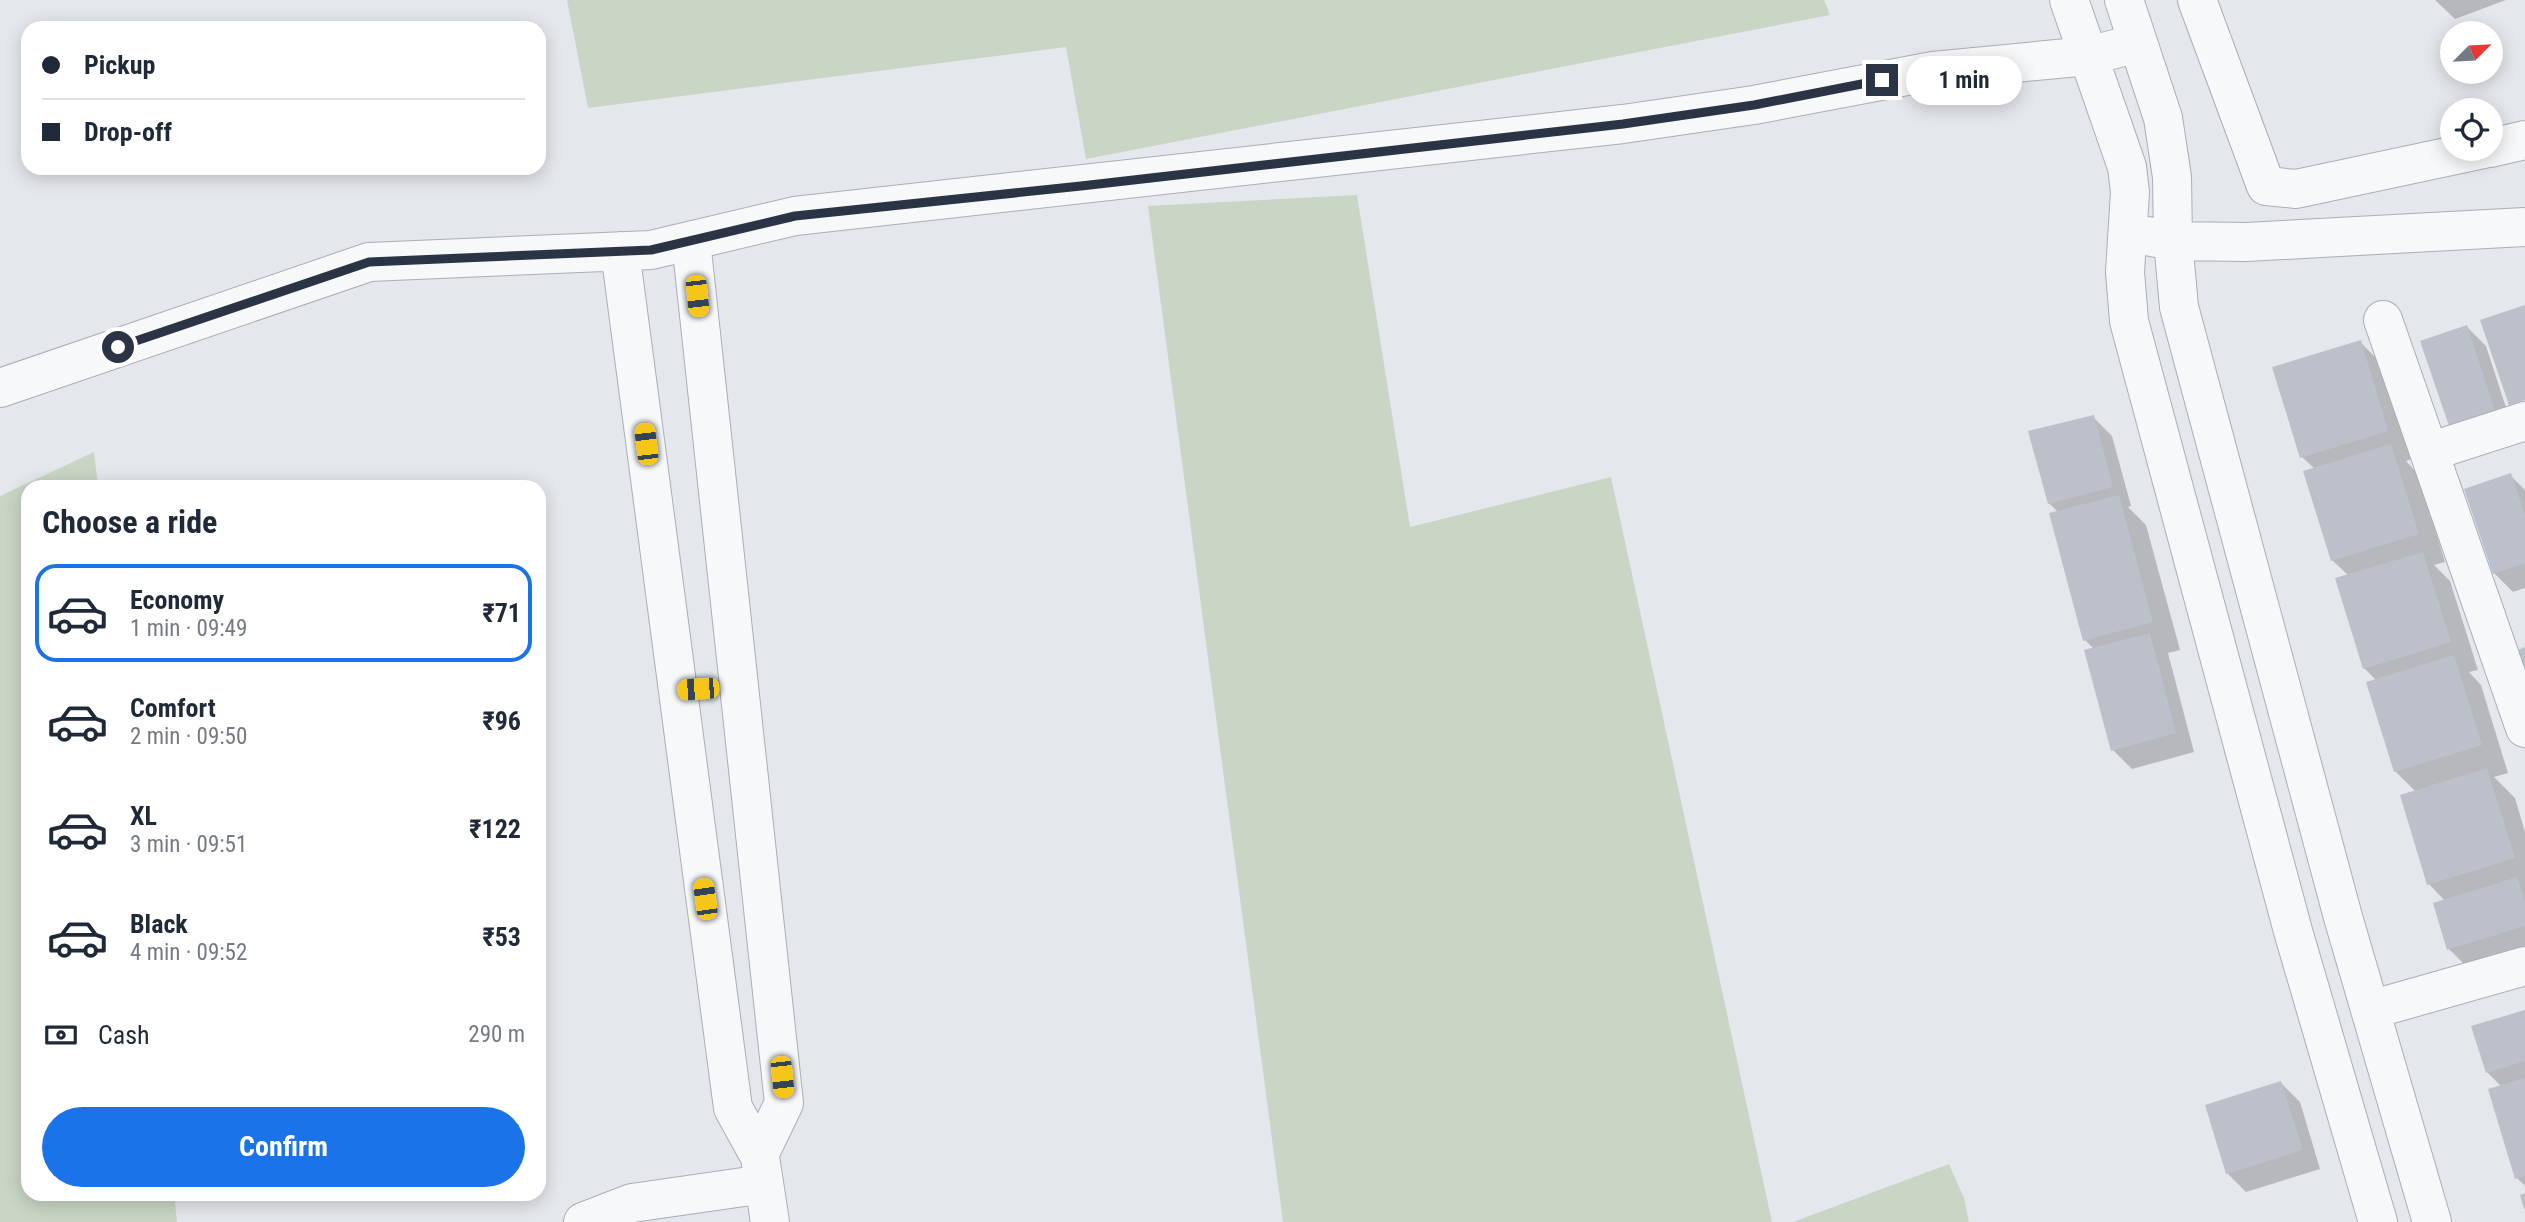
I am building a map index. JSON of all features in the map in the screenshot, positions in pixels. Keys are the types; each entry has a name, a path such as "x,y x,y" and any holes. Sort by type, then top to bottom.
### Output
{"street":[{"path":"2069,0 2127,167 2130,192 2125,272 2129,321 2293,931 2378,1222"},
{"path":"2124,0 2163,118 2172,177 2173,241 2179,307 2339,903 2432,1222"},
{"path":"2197,0 2266,186 2296,189 2440,158"},
{"path":"0,388 369,262 651,250 795,216 1623,124 1754,105 1933,71 2088,56 2138,43"},
{"path":"2503,145 2525,140"},
{"path":"2128,232 2173,241 2246,242 2525,227"},
{"path":"691,241 784,1103 762,1169"},
{"path":"620,251 733,1108 762,1169 771,1222"},
{"path":"2383,320 2525,728"},
{"path":"2429,452 2525,421"},
{"path":"678,690 739,686"},
{"path":"2370,1010 2525,967"},
{"path":"583,1222 632,1203 762,1169"}],"green space":[{"path":"567,0 1824,0 1830,15 1086,159 1066,47 588,108"},
{"path":"1357,195 1410,527 1611,477 1772,1222 1283,1222 1148,206"},
{"path":"94,452 97,480 34,480"},
{"path":"21,486 21,1201 175,1201 177,1222 0,1222 0,496"},
{"path":"1949,1164 1964,1198 1969,1222 1793,1222"}],"building":[{"path":"2525,305 2525,400 2509,405 2480,320"},
{"path":"2467,325 2495,411 2449,426 2420,341"},
{"path":"2361,340 2388,431 2300,458 2272,367"},
{"path":"2094,415 2113,487 2048,504 2028,431"},
{"path":"2391,444 2419,534 2331,561 2303,471"},
{"path":"2511,473 2525,515 2525,563 2493,574 2464,489"},
{"path":"2119,495 2153,622 2083,641 2049,513"},
{"path":"2423,552 2451,642 2363,669 2335,578"},
{"path":"2150,633 2176,733 2111,751 2084,650"},
{"path":"2525,647 2525,678 2515,651"},
{"path":"2454,655 2482,745 2394,772 2366,682"},
{"path":"2487,768 2515,858 2427,885 2400,795"},
{"path":"2517,877 2525,901 2525,926 2447,950 2433,903"},
{"path":"2525,1010 2525,1061 2486,1073 2471,1026"},
{"path":"2525,1078 2525,1176 2515,1179 2488,1089"},
{"path":"2281,1081 2303,1150 2226,1174 2205,1105"},
{"path":"2525,1193 2525,1209 2524,1209 2520,1195"}],"route":[{"path":"118,347 369,262 651,250 795,216 1623,124 1754,105 1882,80"}]}
